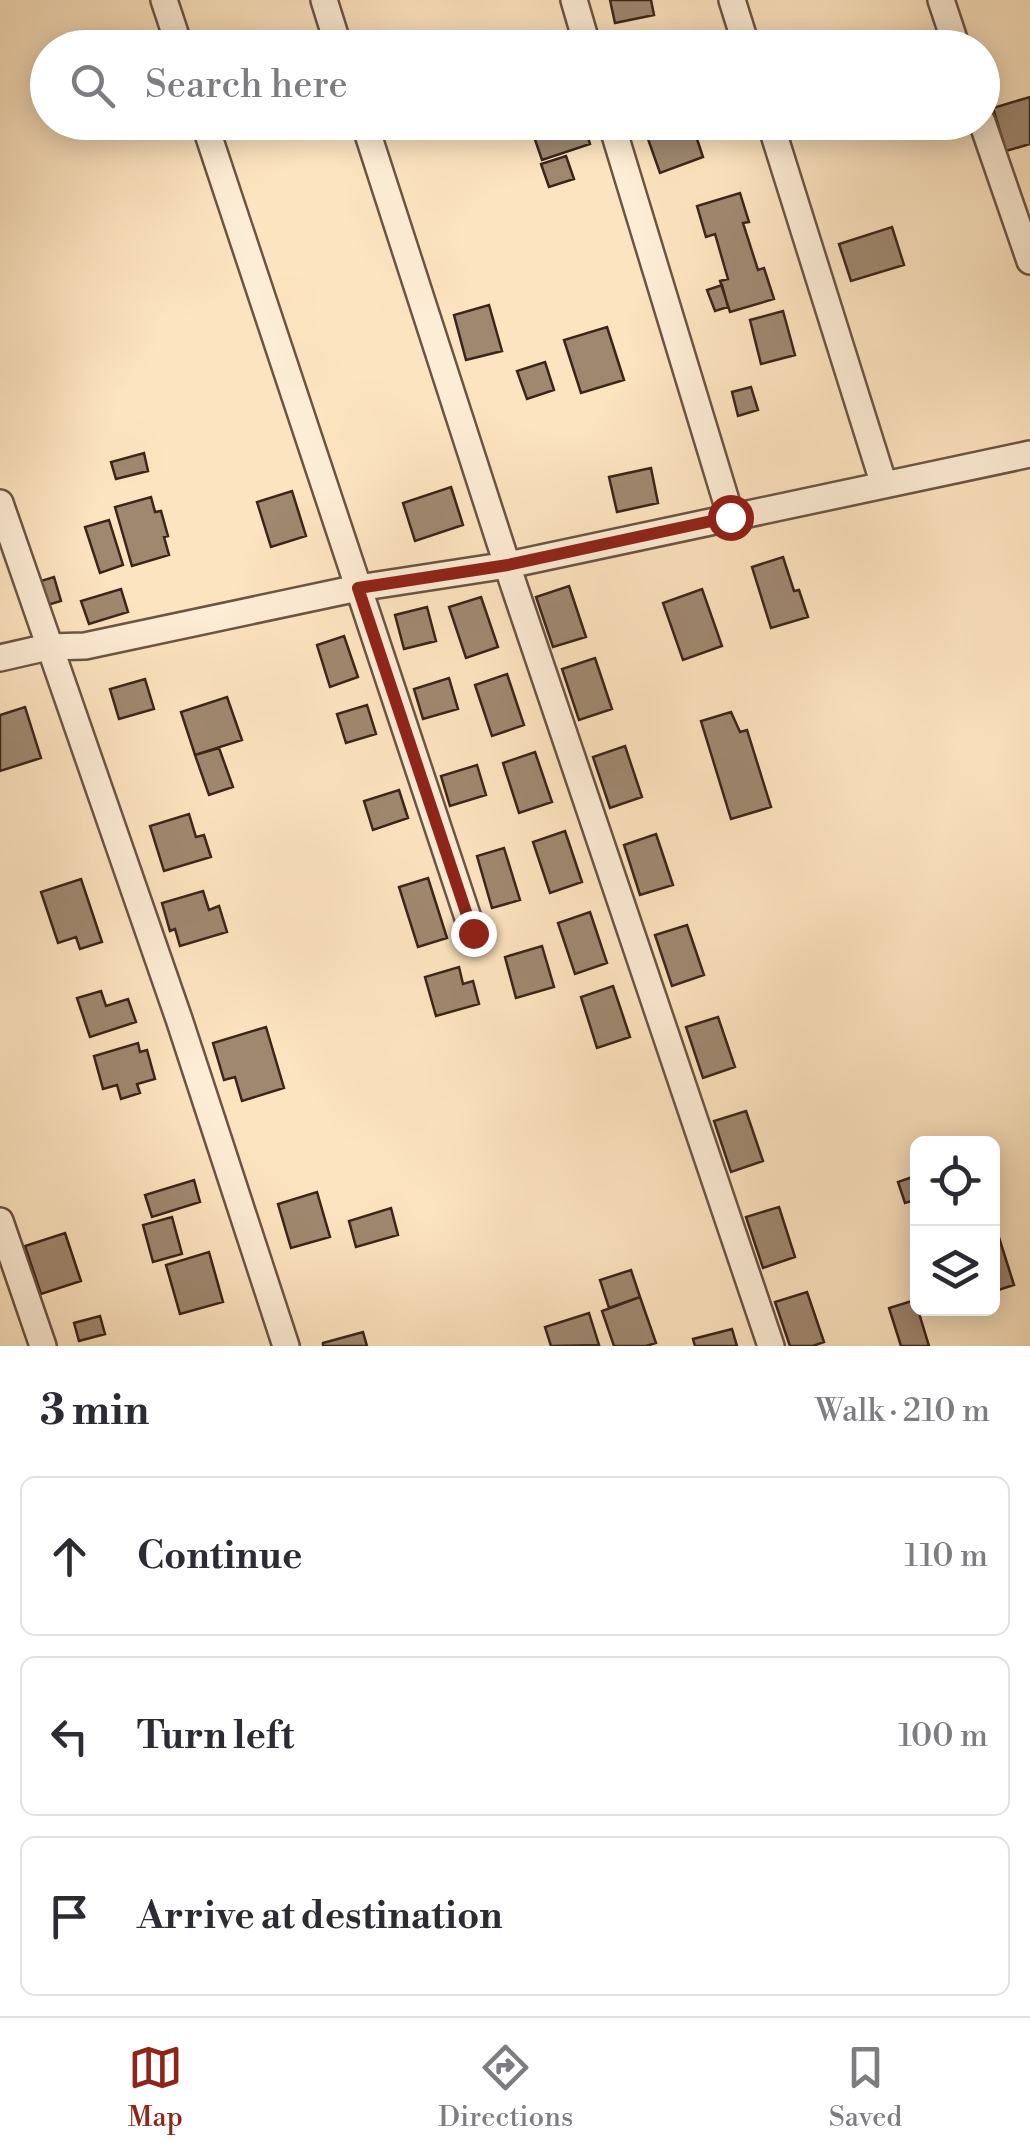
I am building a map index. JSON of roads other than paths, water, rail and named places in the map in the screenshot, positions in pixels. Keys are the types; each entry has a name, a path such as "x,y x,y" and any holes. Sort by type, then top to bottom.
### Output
{"street":[{"path":"164,0 174,30"},
{"path":"324,0 334,30"},
{"path":"574,0 583,30"},
{"path":"732,0 741,30"},
{"path":"940,0 951,30"},
{"path":"210,140 473,933"},
{"path":"370,140 508,565 771,1346"},
{"path":"616,140 730,517"},
{"path":"776,140 884,485"},
{"path":"988,140 1030,261"},
{"path":"0,658 48,647 85,646 358,588 508,565 1030,454"},
{"path":"0,503 286,1346"},
{"path":"0,1220 42,1346"}]}
